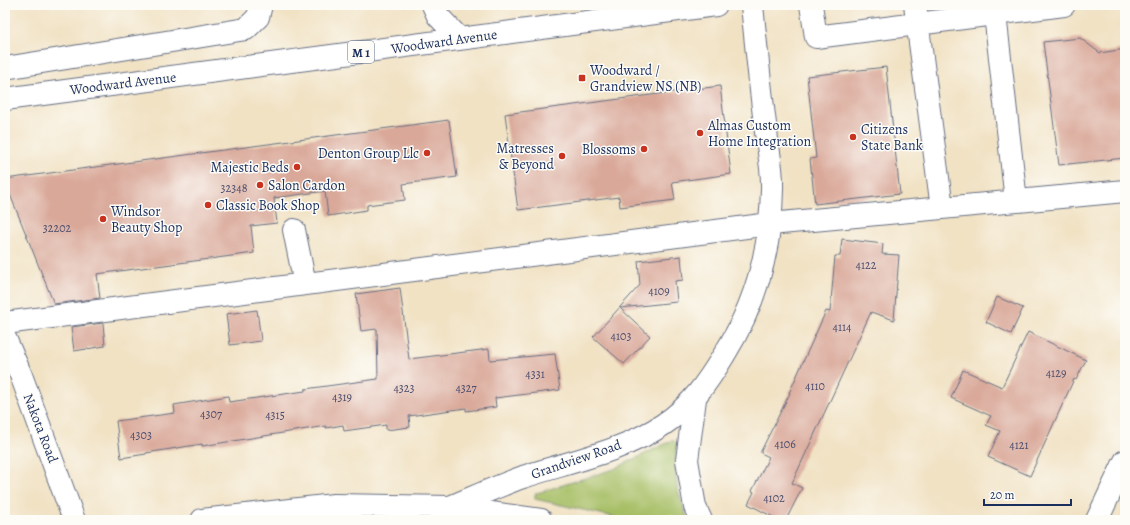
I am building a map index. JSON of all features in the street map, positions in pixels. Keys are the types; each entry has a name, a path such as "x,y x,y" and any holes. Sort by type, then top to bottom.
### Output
{"street":[{"path":"5,68 246,29 258,17 261,5"},
{"path":"433,5 438,16 460,39"},
{"name":"Woodward Avenue","path":"5,99 716,5"},
{"name":"Grandview Road","path":"450,507 522,478 595,455 641,436 663,424 695,399 719,363 744,319 762,270 770,224 772,187 758,75 752,5"},
{"path":"811,5 816,37 916,14 995,14 1064,5"},
{"path":"916,14 942,208"},
{"path":"995,14 1016,201"},
{"path":"5,323 770,224 1125,191"},
{"path":"294,230 305,284"},
{"name":"Nakota Road","path":"5,338 23,382 74,520"},
{"name":"Grandview Road","path":"695,399 687,460 695,507 701,520"},
{"path":"1097,520 1125,461"},
{"path":"202,520 334,505 450,507 541,520"}],"green space":[{"path":"673,440 677,444 675,464 677,488 688,520 627,520 535,499 535,494 537,493 614,469"}],"building":[{"path":"1080,38 1100,53 1125,49 1125,158 1059,165 1043,42"},
{"path":"886,67 900,194 815,204 810,159 816,158 807,76"},
{"path":"720,86 731,174 672,182 675,200 620,207 619,197 518,210 505,114"},
{"path":"449,120 457,177 403,184 405,200 367,205 367,210 328,216 325,191 274,198 277,223 251,226 254,253 97,274 100,298 54,304 5,182 5,179"},
{"path":"842,239 883,244 882,254 899,255 894,320 871,312 792,483 802,488 786,520 779,520 748,504 754,492 752,491 769,457 761,453 761,451 790,393 826,311 830,312 835,256 840,256"},
{"path":"681,256 683,280 675,281 677,302 620,308 650,336 624,364 593,337 640,285 638,261"},
{"path":"400,288 409,359 489,349 490,360 555,354 560,390 495,398 496,407 466,411 466,408 409,416 410,427 386,430 386,425 344,431 343,425 326,428 326,426 202,446 202,444 121,458 116,421 175,413 174,405 228,396 229,402 305,391 305,389 378,379 377,329 361,331 356,294"},
{"path":"997,297 1023,308 1011,334 986,322"},
{"path":"257,310 261,341 230,345 226,314"},
{"path":"103,323 105,346 74,351 71,327"},
{"path":"1028,332 1086,360 1076,380 1074,379 1030,476 988,457 1000,431 986,425 991,416 951,398 963,370 1002,387"}],"place":[{"name":"Woodward / Grandview NS (NB)","path":"582,78"},
{"name":"Almas Custom Home Integration","path":"700,133"},
{"name":"Citizens State Bank","path":"853,137"},
{"name":"Blossoms","path":"644,149"},
{"name":"Denton Group Llc","path":"427,153"},
{"name":"Matresses & Beyond","path":"562,156"},
{"name":"Majestic Beds","path":"297,167"},
{"name":"Salon Cardon","path":"260,185"},
{"name":"Classic Book Shop","path":"208,205"},
{"name":"Windsor Beauty Shop","path":"103,219"}]}
